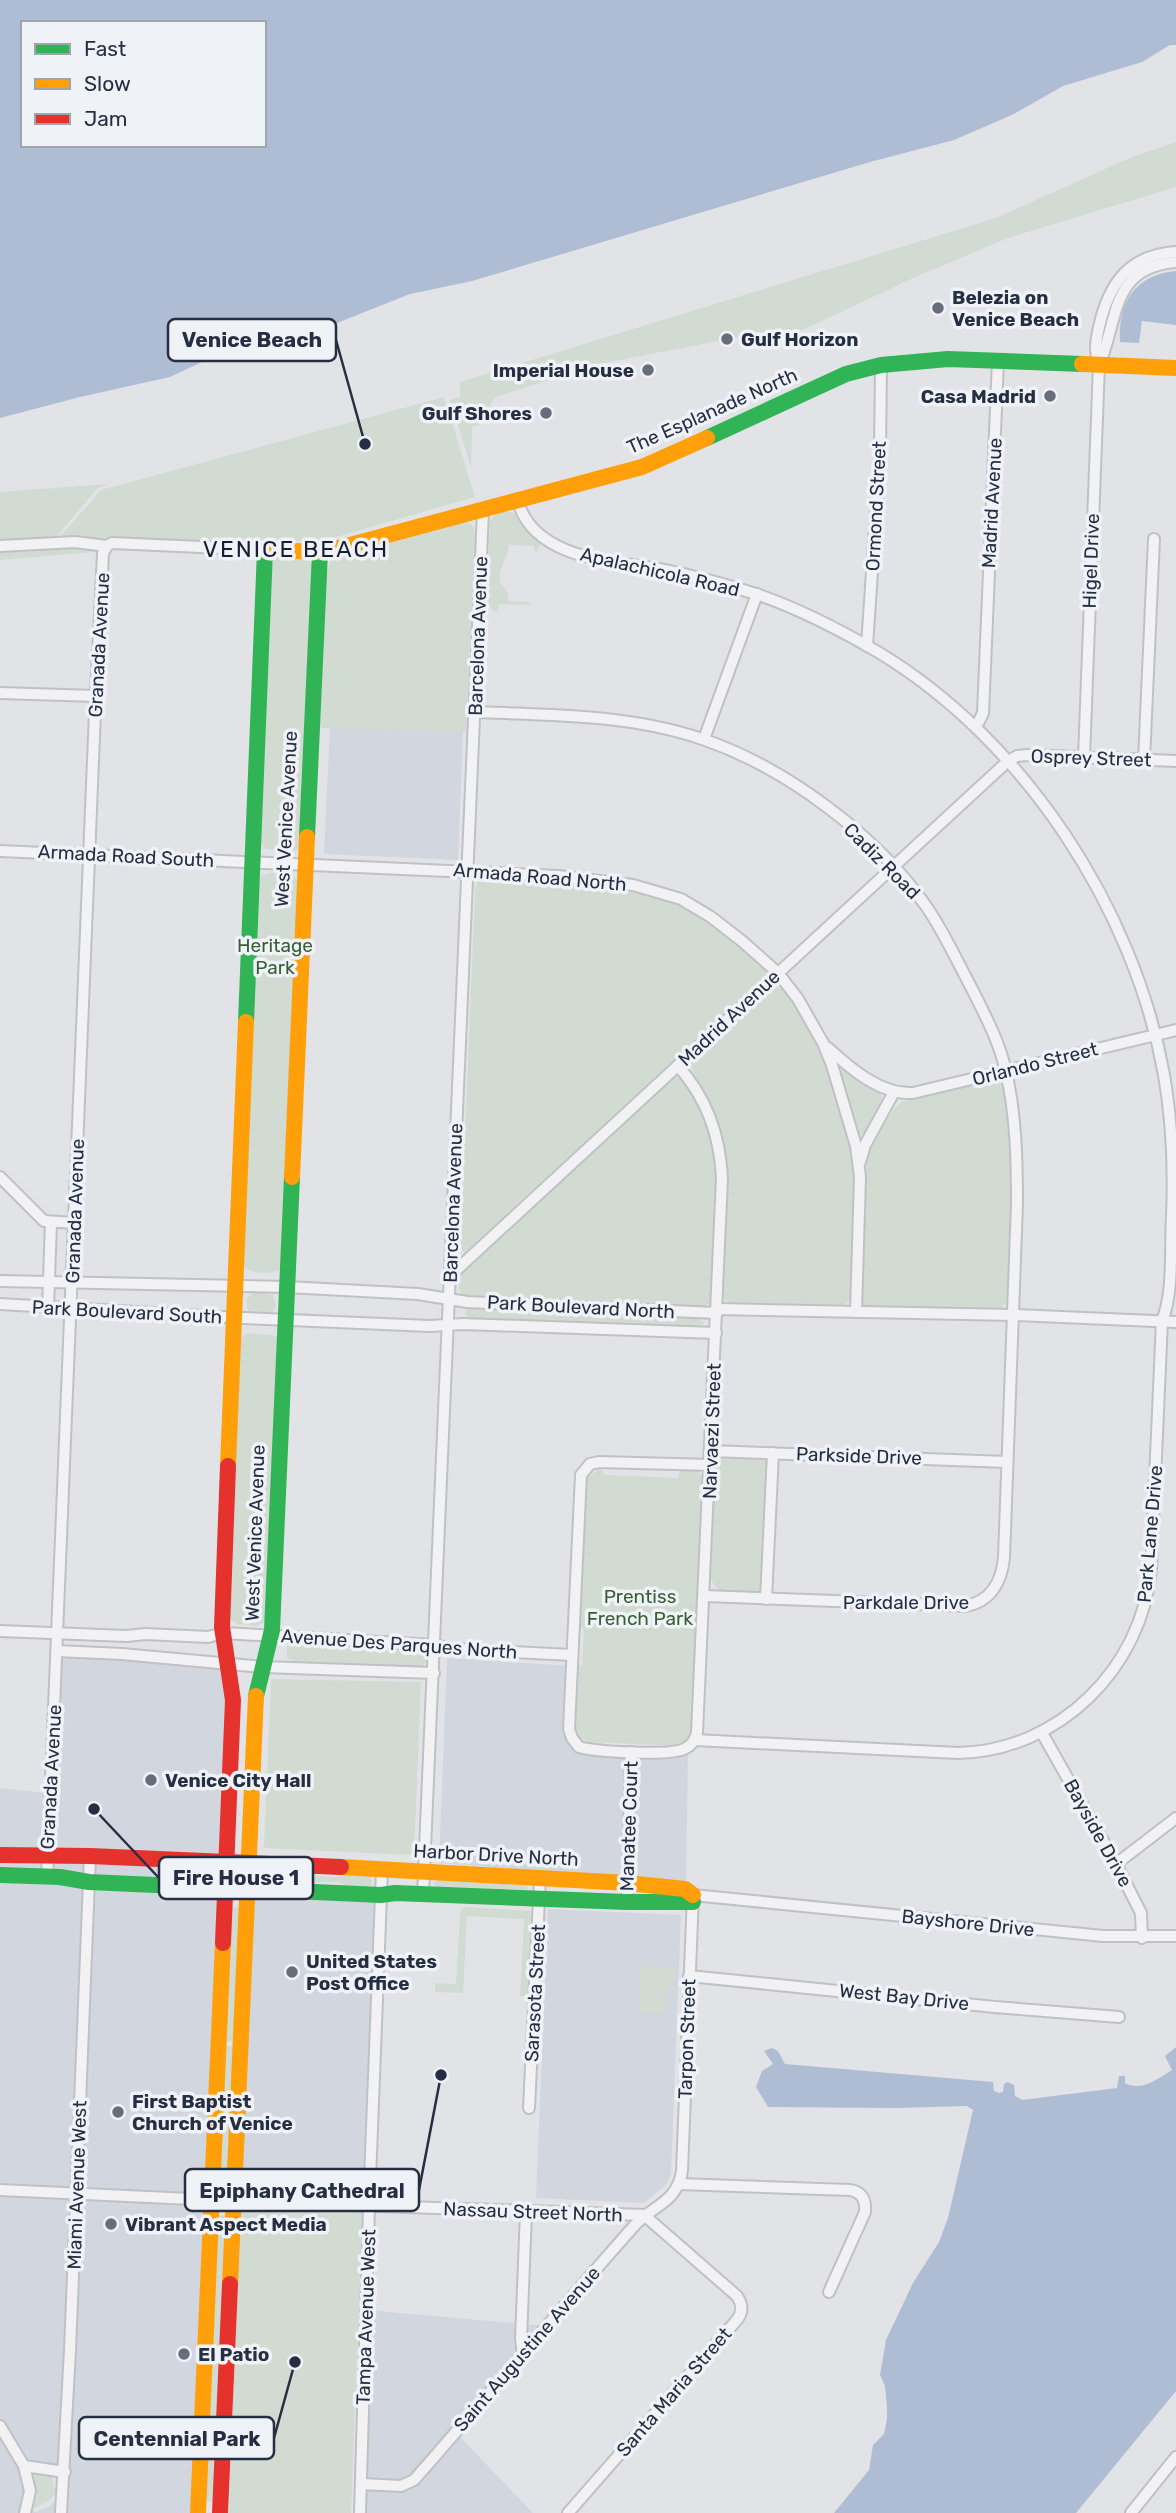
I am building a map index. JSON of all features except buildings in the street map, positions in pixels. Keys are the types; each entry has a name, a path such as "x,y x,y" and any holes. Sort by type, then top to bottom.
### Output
{"street":[{"path":"1099,365 1094,352 1103,308 1113,286 1126,271 1139,262 1152,256 1176,252"},
{"path":"1099,365 1105,351 1115,305 1125,287 1151,267 1176,262"},
{"name":"The Esplanade North","path":"265,550 320,552 654,464 816,387 846,374 881,365 930,359 1176,368"},
{"name":"Madrid Avenue","path":"976,727 983,713 998,361"},
{"name":"Ormond Street","path":"867,646 880,453 881,365"},
{"name":"Higel Drive","path":"1084,757 1099,365"},
{"name":"Apalachicola Road","path":"518,502 522,515 533,528 561,546 588,558 693,576 757,594 805,614 867,646 924,682 976,727 1048,810 1086,867 1129,958 1155,1035 1167,1092 1172,1165 1168,1299 1162,1321"},
{"name":"Barcelona Avenue","path":"423,1895 483,511"},
{"path":"1144,760 1154,539"},
{"path":"0,546 75,542 107,546 112,543 265,550"},
{"name":"Granada Avenue","path":"47,1877 96,696 103,553 107,546"},
{"name":"West Venice Avenue","path":"198,2513 233,1700 222,1607 265,550"},
{"name":"West Venice Avenue","path":"220,2513 255,1702 272,1635 320,552"},
{"path":"704,739 757,594"},
{"path":"0,694 96,696"},
{"name":"Cadiz Road","path":"475,712 598,718 647,725 704,739 763,766 808,795 857,833 894,867 926,906 948,944 988,1024 1006,1071 1017,1176 1014,1315"},
{"name":"Osprey Street","path":"1008,761 1024,755 1176,761"},
{"name":"Madrid Avenue","path":"451,1275 1008,761"},
{"name":"Armada Road South","path":"0,851 252,862"},
{"name":"Armada Road North","path":"252,862 468,870 581,878 633,885 667,894 711,917 778,973 798,999 823,1044 849,1117 859,1166 856,1312"},
{"name":"Orlando Street","path":"894,1092 920,1092 1176,1030"},
{"path":"823,1044 872,1082 894,1092 864,1145 859,1166"},
{"name":"Narvaezi Street","path":"678,1066 693,1083 706,1108 720,1155 722,1188 705,1596 695,1740"},
{"path":"0,1177 38,1217 51,1223 75,1223"},
{"path":"48,1307 51,1223"},
{"name":"Park Boulevard South","path":"0,1281 235,1285"},
{"name":"Park Boulevard North","path":"235,1285 418,1294 467,1302 717,1311 1014,1315 1176,1322"},
{"name":"Park Boulevard South","path":"0,1304 255,1319"},
{"name":"Parkdale Drive","path":"705,1596 960,1606 980,1602 995,1587 1003,1566 1014,1315"},
{"name":"Park Boulevard North","path":"255,1319 716,1334"},
{"name":"Park Lane Drive","path":"695,1740 958,1753 998,1749 1042,1732 1073,1712 1104,1684 1127,1649 1143,1616 1151,1569 1162,1321"},
{"name":"Parkside Drive","path":"711,1451 1007,1462"},
{"path":"766,1599 773,1453"},
{"name":"Manatee Court","path":"626,1902 631,1752 583,1748 576,1745 569,1729 579,1482 583,1471 590,1464 599,1462 711,1465"},
{"name":"Avenue Des Parques North","path":"0,1631 208,1637 223,1633 272,1635 435,1645 454,1650 572,1655"},
{"name":"Avenue Des Parques North","path":"57,1651 122,1654 228,1665 434,1673"},
{"name":"Bayside Drive","path":"1042,1732 1142,1916 1142,1938"},
{"path":"631,1752 678,1751 695,1740"},
{"path":"1116,1864 1176,1818"},
{"name":"Harbor Drive North","path":"0,1855 90,1856 382,1869 627,1883 685,1889 693,1898"},
{"name":"Miami Avenue West","path":"61,2513 65,2472 90,1856"},
{"name":"Tampa Avenue West","path":"360,2513 382,1869"},
{"name":"Harbor Drive North","path":"0,1875 89,1882 381,1895 626,1902 693,1898 761,1902"},
{"name":"Sarasota Street","path":"529,2108 540,1878"},
{"name":"Tarpon Street","path":"679,2184 682,2171 693,1898"},
{"name":"Bayshore Drive","path":"761,1902 1061,1933 1142,1938 1176,1936"},
{"name":"West Bay Drive","path":"689,1976 1119,2017"},
{"path":"679,2184 850,2190 859,2193 864,2199 864,2212 829,2292"},
{"name":"Saint Augustine Avenue","path":"361,2484 401,2486 414,2480 644,2216 658,2209 679,2184"},
{"name":"Nassau Street North","path":"0,2190 644,2216"},
{"path":"523,2353 521,2339 526,2212"},
{"name":"Santa Maria Street","path":"568,2513 741,2312 741,2303 737,2296 644,2216"},
{"path":"0,2426 24,2466 30,2491 24,2513"},
{"path":"1131,2513 1176,2457"},
{"path":"24,2466 65,2472"}],"shaded area":[{"path":"471,524 458,860 324,854 338,559"},
{"path":"63,1651 221,1656 226,1681 220,1857 0,1850 0,1788 54,1794"},
{"path":"447,1658 571,1666 569,1728 578,1744 688,1752 686,1884 439,1863"},
{"path":"0,1860 220,1867 219,1883 0,1870"},
{"path":"0,1880 219,1893 193,2513 0,2513","holes":["30,2470 55,2473 59,2483 58,2498 49,2507 35,2512 28,2507"]},
{"path":"252,1894 376,1900 367,2210 240,2202"},
{"path":"548,1909 681,1915 671,2173 667,2184 644,2203 536,2198"},
{"path":"367,2310 546,2326 460,2437 533,2513 357,2513"}],"green space":[{"path":"1176,142 1176,187 1008,238 913,278 803,330 734,338 599,364 495,397 478,425 472,427 471,467 450,400 460,397 460,382 996,218 1132,157"},
{"name":"VENICE BEACH","path":"444,397 475,497 322,541 200,542 61,536 101,490"},
{"path":"108,484 98,488 56,537 118,556 94,552 0,560 0,492"},
{"path":"505,511 514,513 523,528 536,537 541,545 535,554 534,546 509,545 500,582 508,593 508,601 530,602 529,605 499,604 498,611 494,611 487,603 490,521 496,514"},
{"path":"466,522 472,525 475,532 466,732 320,726 326,574 331,559"},
{"path":"279,557 307,558 312,563 300,847 295,851 265,849 260,842 272,566 274,560"},
{"name":"Heritage Park","path":"289,873 299,881 281,1269 261,1273 242,1266 256,884 261,876"},
{"path":"487,877 614,886 671,899 716,926 764,966 766,973 764,979 465,1252 460,1249 475,892 478,882"},
{"path":"775,987 786,990 822,1055 840,1101 852,1149 856,1202 852,1291 850,1300 840,1308 732,1305 723,1299 727,1177 723,1145 713,1113 690,1065 693,1059 768,990"},
{"path":"845,1069 880,1092 883,1102 863,1136 858,1135 840,1074 840,1070"},
{"path":"674,1077 682,1078 696,1101 710,1137 715,1162 717,1175 710,1303 690,1307 462,1295 459,1281 465,1268"},
{"path":"993,1079 1001,1082 1003,1086 1009,1140 1009,1298 1002,1307 991,1310 864,1307 861,1302 867,1154 872,1141 903,1101"},
{"path":"254,1292 273,1295 276,1304 272,1313 252,1314 248,1311 246,1299"},
{"path":"468,1307 698,1317 704,1323 699,1329 470,1318 465,1314"},
{"path":"247,1333 279,1336 267,1620 258,1626 237,1624 229,1619 239,1339"},
{"path":"726,1457 767,1457 768,1461 763,1587 756,1594 719,1591 711,1580 715,1465"},
{"name":"Prentiss French Park","path":"599,1468 605,1475 678,1478 680,1469 696,1470 704,1478 694,1727 688,1742 679,1746 590,1742 580,1738 575,1729 576,1669 582,1665 584,1629 578,1626 586,1480"},
{"path":"296,1642 418,1649 426,1654 427,1660 423,1666 414,1667 294,1662 287,1658 287,1646"},
{"path":"271,1679 421,1682 414,1855 264,1848"},
{"path":"261,1871 308,1871 318,1876 339,1877 349,1873 371,1875 372,1886 347,1887 339,1882 317,1882 308,1886 262,1883"},
{"path":"438,1879 527,1884 528,1890 436,1887 434,1884"},
{"path":"230,1906 241,1906 235,2043 224,2042"},
{"path":"467,1907 531,1911 528,1996 520,1996 524,1919 467,1916 463,1993 435,1992 435,1983 456,1984 460,1914 462,1909"},
{"path":"641,1966 675,1967 674,1987 667,1987 665,2014 639,2013"},
{"path":"224,2046 235,2046 227,2182 220,2181"},
{"path":"240,2207 362,2211 351,2513 229,2513"},
{"path":"218,2215 226,2216 221,2359 211,2358"},
{"path":"210,2363 221,2363 215,2501 205,2501"},
{"path":"38,2472 51,2476 56,2493 50,2500 35,2508 31,2502 36,2489 32,2476"}],"water":[{"path":"0,0 1176,0 1176,45 1170,45 1142,62 1063,86 1014,114 954,140 870,162 472,281 410,294 337,323 217,355 170,377 0,418"},
{"path":"1176,271 1176,325 1142,321 1139,343 1120,342 1122,315 1132,293 1149,278"},
{"path":"1176,2047 1176,2391 1076,2513 834,2513 869,2470 873,2445 884,2434 887,2407 885,2386 880,2375 886,2340 913,2283 939,2242 948,2218 973,2110 967,2106 768,2107 756,2087 762,2071 773,2064 764,2051 772,2048 778,2051 785,2064 993,2082 994,2091 999,2093 1003,2092 1007,2082 1014,2085 1015,2096 1022,2100 1117,2088 1119,2076 1125,2076 1125,2083 1131,2085 1149,2083 1172,2070 1165,2056"}],"traffic: fast":[{"path":"707,438 846,374 881,365 948,359 1082,364"},
{"path":"246,1022 265,550 272,550"},
{"path":"307,837 320,552"},
{"path":"256,1696 272,1630 292,1177"},
{"path":"0,1875 60,1877 89,1882 381,1895 395,1893 693,1902"}],"traffic: slow":[{"path":"1082,364 1176,368"},
{"path":"272,550 320,552 335,549 642,467 707,438"},
{"path":"292,1177 307,837"},
{"path":"228,1466 246,1022"},
{"path":"230,2284 256,1696"},
{"path":"341,1867 627,1883 685,1889 693,1895"},
{"path":"198,2513 223,1943"}],"traffic: jam":[{"path":"223,1943 233,1700 222,1627 228,1466"},
{"path":"0,1855 90,1856 341,1867"},
{"path":"220,2513 230,2284"}],"place":[{"name":"Belezia on Venice Beach","path":"938,308"},
{"name":"Gulf Horizon","path":"727,339"},
{"name":"Imperial House","path":"648,370"},
{"name":"Casa Madrid","path":"1050,396"},
{"name":"Gulf Shores","path":"546,413"},
{"name":"Venice Beach","path":"365,444"},
{"name":"Venice City Hall","path":"151,1780"},
{"name":"Fire House 1","path":"94,1809"},
{"name":"United States Post Office","path":"292,1972"},
{"name":"Epiphany Cathedral","path":"441,2075"},
{"name":"First Baptist Church of Venice","path":"118,2112"},
{"name":"Vibrant Aspect Media","path":"111,2224"},
{"name":"El Patio","path":"184,2354"},
{"name":"Centennial Park","path":"295,2362"}],"district":[{"name":"VENICE BEACH","path":"296,549"}]}
